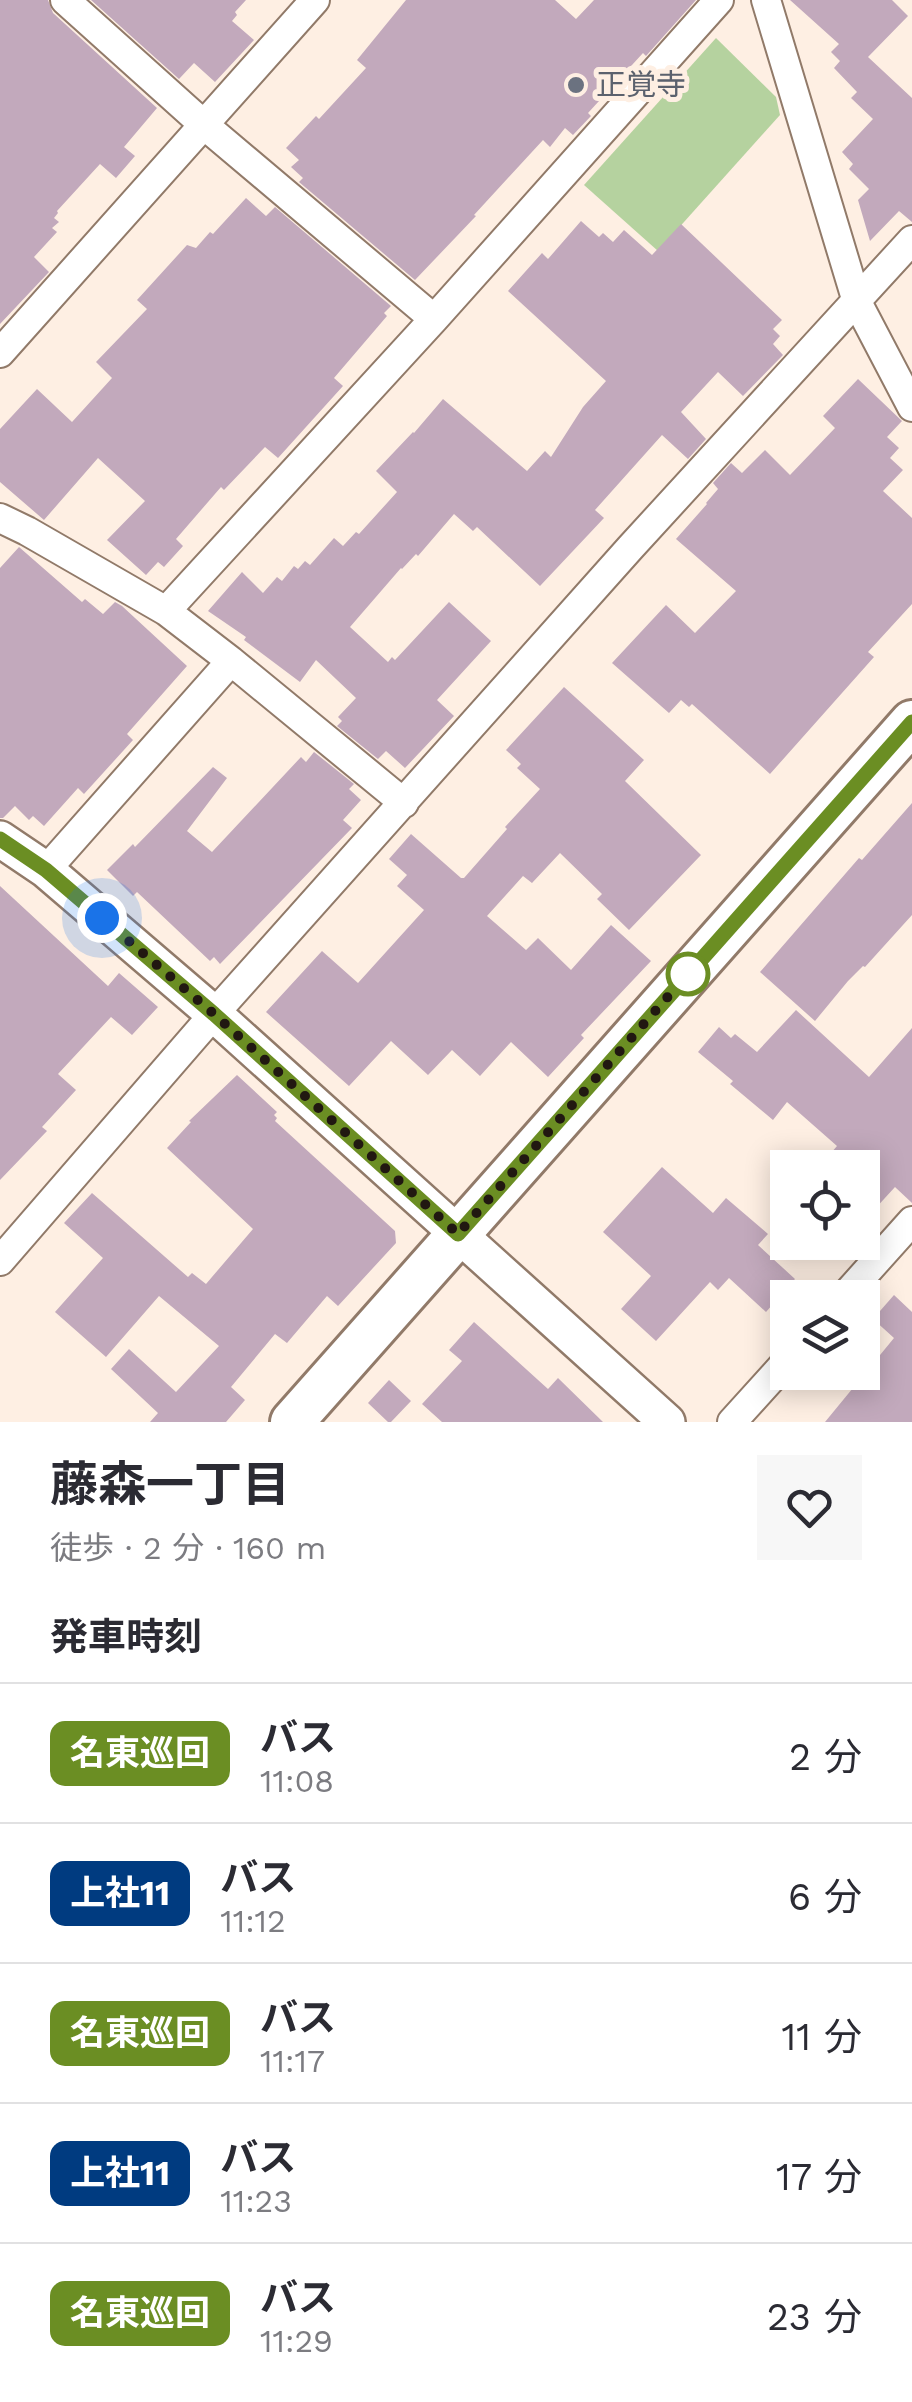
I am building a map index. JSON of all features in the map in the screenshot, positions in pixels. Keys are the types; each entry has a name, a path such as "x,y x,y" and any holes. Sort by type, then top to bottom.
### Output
{"main road":[{"path":"292,1422 912,722"}],"street":[{"path":"66,0 203,124 434,319"},
{"path":"0,352 315,0"},
{"path":"166,612 719,0"},
{"path":"766,0 857,302 912,407"},
{"path":"0,1261 214,1014 630,548 912,240"},
{"path":"0,518 166,612 404,804"},
{"path":"46,870 230,661"},
{"path":"0,839 46,870 214,1014 667,1422"},
{"path":"859,1280 912,1220"},
{"path":"732,1422 770,1380"}],"green space":[{"path":"716,38 776,97 780,115 658,251 584,185"}],"building":[{"path":"0,0 48,0 53,13 157,108 124,147 135,156 116,178 100,164 57,211 54,218 59,222 52,228 57,232 34,257 49,272 0,324"},
{"path":"91,0 246,0 232,21 254,40 215,82 194,63 179,79"},
{"path":"406,0 555,0 576,19 594,0 696,0 588,113 591,116 573,135 565,128 550,147 543,140 415,280 299,182 303,178 291,167 299,160 286,148 366,68 357,60"},
{"path":"790,0 892,0 908,16 868,57 912,98 912,222 899,211 870,241 858,200 869,189 849,169 853,164 842,152 873,119 851,98 857,92 834,68 840,61 831,52 839,44"},
{"path":"246,198 266,216 275,207 391,306 384,313 387,316 334,378 343,386 278,458 265,447 224,490 221,487 176,539 183,546 164,567 158,562 146,575 107,540 145,501 98,458 44,520 0,482 0,429 37,389 72,422 112,378 96,362 147,309 137,300 187,245 196,248"},
{"path":"581,221 599,237 603,233 613,242 624,230 652,255 681,224 782,320 773,329 780,336 773,344 783,355 743,396 718,372 681,412 706,439 688,459 662,435 595,510 604,518 540,586 477,527 473,531 454,514 350,627 388,662 392,657 395,660 449,602 491,641 437,700 454,716 405,768 386,751 378,759 337,726 342,721 338,717 356,698 316,660 300,682 208,611 242,572 263,593 277,577 282,581 294,566 298,569 305,561 310,565 334,538 343,546 356,532 359,534 397,492 376,471 443,399 527,471 545,451 551,457 583,407 606,381 508,291 542,253 548,259"},
{"path":"858,379 902,421 887,437 899,448 890,458 903,470 883,491 912,518 912,604 868,652 874,657 770,774 692,704 689,707 681,700 669,713 612,663 666,605 695,633 736,591 676,539 718,489 713,483 731,463 742,473 765,450 790,475 835,428 823,416"},
{"path":"19,547 82,602 85,599 103,614 115,602 122,606 187,666 127,734 133,740 84,794 78,788 44,826 33,816 29,820 15,806 0,818 0,568"},
{"path":"564,687 644,760 625,781 701,855 629,930 597,899 602,894 560,853 532,883 523,876 487,916 526,950 538,938 571,970 611,925 651,961 581,1035 584,1038 548,1077 511,1042 480,1076 452,1050 428,1075 391,1041 349,1086 266,1012 322,951 358,983 424,910 397,886 407,875 389,859 411,834 464,878 540,789 517,768 521,764 506,750"},
{"path":"314,752 354,784 349,789 361,800 343,820 352,828 220,964 214,957 210,961 137,892 133,896 107,870 133,844 135,847 213,767 227,778 187,831 212,852 301,757 306,762"},
{"path":"912,803 912,915 815,1021 760,972"},
{"path":"0,886 108,986 119,973 158,1007 132,1035 111,1017 58,1074 76,1090 42,1127 47,1131 0,1180"},
{"path":"796,1010 869,1077 912,1028 912,1203 895,1187 880,1203 880,1150 834,1150 837,1146 787,1102 773,1120 698,1052 719,1027 757,1052"},
{"path":"237,1075 277,1112 275,1121 395,1231 396,1243 338,1306 327,1296 287,1343 275,1334 231,1387 245,1400 226,1422 150,1422 158,1413 111,1369 129,1349 176,1392 219,1346 159,1296 106,1357 55,1312 103,1258 64,1223 92,1193 188,1277 192,1273 206,1284 253,1229 167,1148"},
{"path":"662,1167 713,1213 726,1198 768,1234 758,1245 795,1279 770,1280 770,1307 766,1312 729,1278 718,1290 710,1282 656,1341 621,1309 651,1276 603,1232"},
{"path":"894,1295 912,1312 912,1422 825,1422 851,1390 880,1390 880,1355 894,1338 880,1325 880,1311"},
{"path":"474,1322 548,1389 558,1378 603,1422 442,1422 422,1404 462,1361 449,1350"},
{"path":"389,1380 411,1401 391,1422 368,1403"}],"bus line":[{"name":"名東巡回","path":"0,839 46,870 214,1014 458,1234 912,722"}],"place":[{"name":"正覚寺","path":"576,85"}],"route":[{"path":"102,918 458,1234 688,974"}]}
